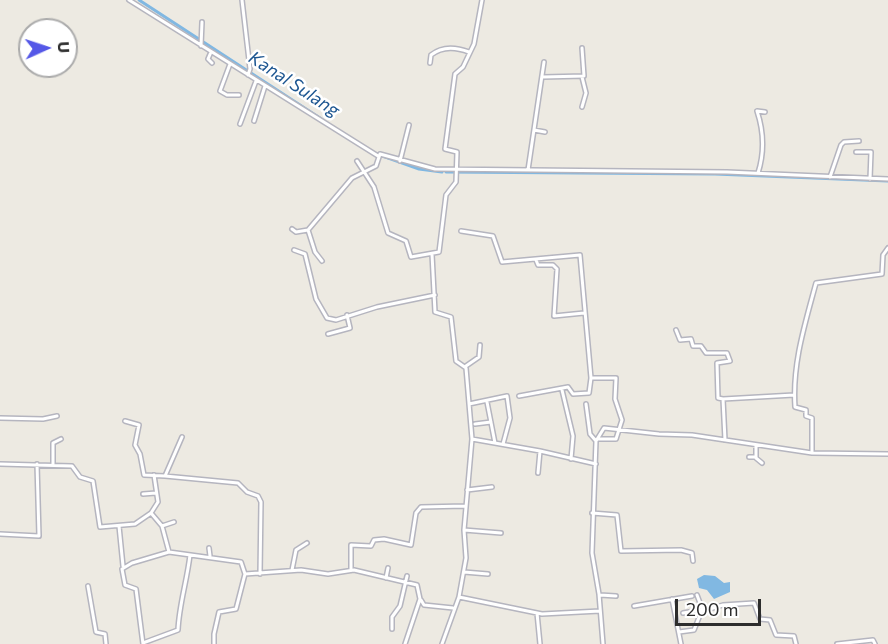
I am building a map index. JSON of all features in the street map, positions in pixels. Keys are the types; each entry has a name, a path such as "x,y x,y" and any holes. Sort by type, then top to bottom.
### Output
{"street":[{"path":"129,0 378,155 428,168 457,172 528,170 758,173 888,179"},
{"path":"242,0 250,69 248,75"},
{"path":"357,161 374,187 388,233 406,241 411,257 440,251 446,195 456,182 457,172 457,153 445,149 455,74 463,68 477,33 482,0"},
{"path":"201,43 202,22"},
{"path":"430,63 431,55 436,51 456,48 470,52"},
{"path":"582,48 582,77 585,93 582,107"},
{"path":"212,52 208,59 212,63"},
{"path":"528,170 544,62"},
{"path":"230,64 220,91 227,95 238,96"},
{"path":"543,77 582,77"},
{"path":"240,124 256,81"},
{"path":"254,121 266,86"},
{"path":"758,173 764,136 758,124 757,111 765,112"},
{"path":"400,161 409,125"},
{"path":"534,130 544,132"},
{"path":"830,177 841,145 846,142 859,141"},
{"path":"856,152 871,152 870,179"},
{"path":"292,230 296,232 308,230 352,178 376,166 378,155"},
{"path":"308,230 314,249 322,261"},
{"path":"461,231 492,236 502,262 580,255 591,378 588,393 573,394 570,387 519,396"},
{"path":"812,453 811,417 806,416 806,410 795,407 794,395 801,334 816,283 821,281 842,282 882,274 883,255 888,248"},
{"path":"294,250 305,254 314,249"},
{"path":"305,254 306,268 324,316 333,320 435,294"},
{"path":"432,254 436,313 452,318 457,362 466,366"},
{"path":"537,259 534,261 538,265 553,265 557,269 554,316 584,313"},
{"path":"328,334 350,328 347,315"},
{"path":"676,330 680,340 691,339 693,346 701,346 706,353 727,353 730,361 717,363 718,398 794,395"},
{"path":"466,366 479,357 480,345"},
{"path":"442,644 459,597 466,558 465,506 473,424 466,366"},
{"path":"591,378 616,378 615,399 622,420 616,438 596,440"},
{"path":"562,390 573,436 571,459"},
{"path":"469,404 507,396 510,418 503,444"},
{"path":"723,399 725,440"},
{"path":"487,402 495,443"},
{"path":"586,404 590,434 596,440"},
{"path":"0,418 43,419 57,416"},
{"path":"125,421 139,424 135,444 140,454 142,474 238,483 247,492 258,496 261,502 259,574"},
{"path":"473,424 491,422"},
{"path":"603,644 599,595 592,553 592,513 596,440 605,427 725,440 812,453 888,454"},
{"path":"165,476 182,437"},
{"path":"53,464 53,442 61,439"},
{"path":"472,439 540,451 596,465"},
{"path":"756,445 756,457"},
{"path":"538,473 540,451"},
{"path":"750,457 756,457 762,463"},
{"path":"0,464 72,466 80,477 92,480 99,526 135,524 151,513 158,502 154,475"},
{"path":"0,534 39,536 37,464"},
{"path":"467,490 492,487"},
{"path":"143,494 156,493"},
{"path":"351,571 351,549 354,544 371,546 374,540 384,538 411,545 416,513 421,507 465,506"},
{"path":"151,513 162,526 169,552"},
{"path":"592,513 617,515 621,551 681,550 692,553 693,561"},
{"path":"162,526 174,522"},
{"path":"119,526 125,585 136,589 143,643 178,630 179,609 185,595 190,555"},
{"path":"464,530 501,534"},
{"path":"292,570 296,550 307,543"},
{"path":"209,548 210,556"},
{"path":"123,567 169,552 238,560 243,564 245,574 236,609 219,612 214,644"},
{"path":"386,578 388,568"},
{"path":"245,574 292,570 328,574 362,571 419,586 420,599 405,644"},
{"path":"464,572 488,574"},
{"path":"392,629 393,617 400,606 407,576"},
{"path":"88,586 96,632 105,634 106,644"},
{"path":"599,595 616,596"},
{"path":"679,632 694,630 701,610 697,595"},
{"path":"634,606 692,596"},
{"path":"459,597 537,613 600,611"},
{"path":"420,599 424,605 454,608"},
{"path":"672,599 681,644"},
{"path":"683,613 754,603 760,619 772,622 776,635 794,636 796,644"},
{"path":"537,613 540,644"},
{"path":"837,644 873,640 875,644"}],"water":[{"path":"704,575 715,576 724,583 730,582 730,592 714,599 707,590 699,588 697,579"}],"waterway":[{"name":"Kanal Sulang","path":"139,0 323,120"},
{"name":"Kanal Sulang","path":"377,154 419,169 442,172"},
{"path":"446,172 715,174 888,181"}]}
